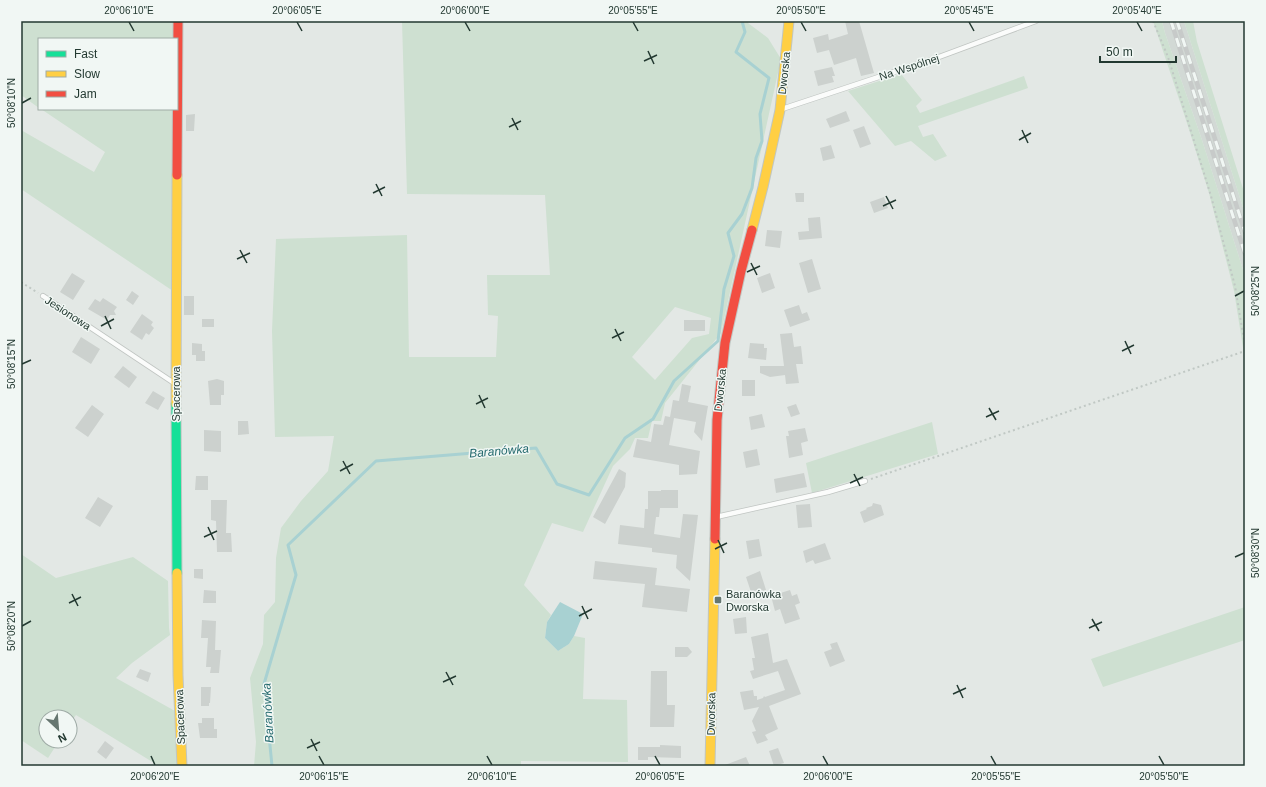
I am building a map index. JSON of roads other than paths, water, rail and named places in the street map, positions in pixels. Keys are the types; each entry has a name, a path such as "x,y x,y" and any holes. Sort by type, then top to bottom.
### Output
{"street":[{"name":"Spacerowa","path":"178,21 178,38"},
{"name":"Dworska","path":"710,766 717,420 725,343 740,271 763,187 780,110 790,21"},
{"name":"Spacerowa","path":"178,110 176,384 178,674 182,766"}],"lane":[{"name":"Na Wspólnej","path":"780,110 939,57 1036,21"},
{"name":"Jesionowa","path":"43,296 176,384"},
{"path":"715,518 828,492 865,481"}],"water":[{"path":"560,602 583,614 569,644 558,651 545,638 547,622"}],"waterway":[{"name":"Baranówka","path":"272,766 264,684 296,575 288,545 376,461 536,448 557,484 589,495 625,438 653,419 674,381 718,341 724,289 734,256 728,233 742,214 752,188 756,158 762,141 760,114 769,78 736,52 745,32 742,21"}],"railway":[{"path":"1171,21 1245,254"},
{"path":"1177,21 1245,232"}],"place":[{"name":"Baranówka Dworska","path":"718,600"}]}
